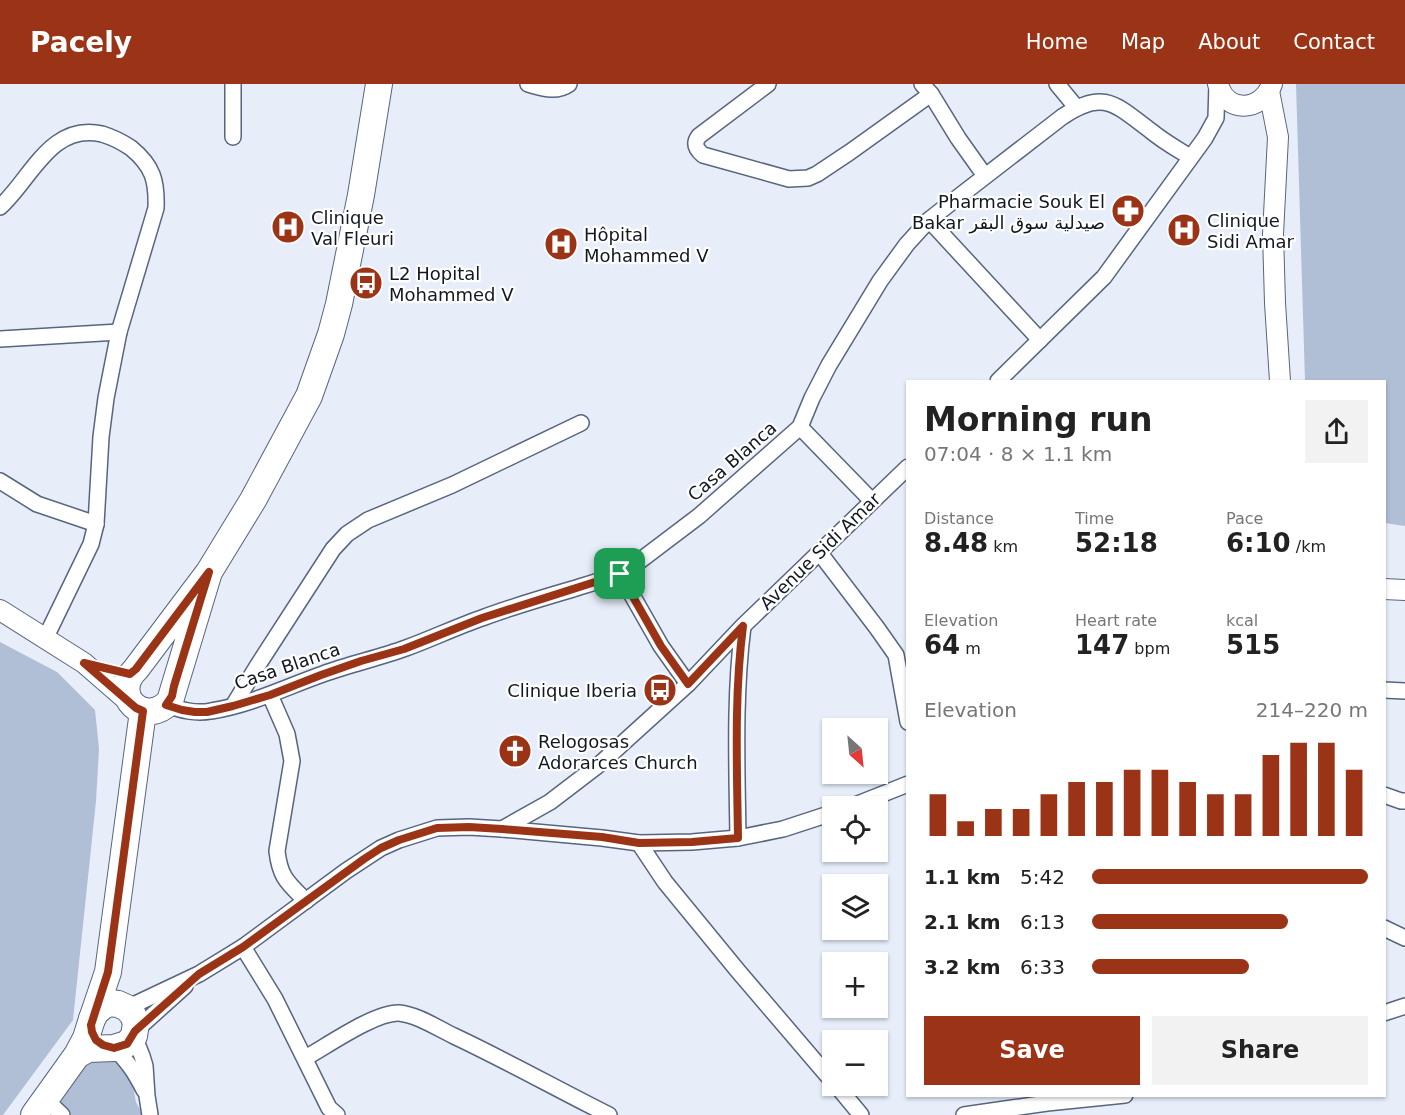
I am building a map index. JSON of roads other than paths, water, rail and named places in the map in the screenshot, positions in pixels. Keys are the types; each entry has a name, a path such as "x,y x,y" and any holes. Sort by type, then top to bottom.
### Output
{"main road":[{"path":"153,701 127,696 127,681 209,572 253,501 309,396 328,344 339,304 379,84"},
{"path":"124,1031 103,1045 96,1040 92,1032 92,1022 108,972 153,701 209,572"},
{"path":"133,671 143,665 152,664 160,666 171,677 153,701"},
{"path":"108,972 124,1031"},
{"path":"47,1110 86,1038 96,1012 110,1004 124,1031"},
{"path":"77,1055 124,1031"}],"street":[{"path":"233,84 233,137"},
{"path":"528,84 551,90 569,84"},
{"path":"768,84 699,136 696,147 703,155 789,179 808,178 850,152 927,89 985,177"},
{"path":"1057,84 1076,107"},
{"path":"1218,84 1229,101 1244,105 1275,120"},
{"path":"999,380 1104,277 1205,138 1216,118 1218,84"},
{"path":"1216,118 1244,105 1259,102 1271,87"},
{"path":"1271,87 1278,137 1273,234 1280,380"},
{"name":"Casa Blanca","path":"153,701 195,712 207,712 233,706 270,695 361,661 404,649 482,618 620,574 640,562 699,516 800,427 812,398 830,365 880,281 907,244 929,220 1076,107 1100,102 1115,105 1190,157"},
{"path":"0,207 47,151 63,139 90,131 124,144 140,156 152,171 156,190 156,208 119,333 106,398 101,437 96,524 91,543 45,639"},
{"path":"929,220 1040,340"},
{"path":"0,339 119,333"},
{"path":"233,706 333,549 347,534 368,520 462,480 581,423"},
{"path":"800,427 872,501"},
{"name":"Avenue Sidi Amar","path":"502,829 550,802 594,769 688,684 743,626 906,469"},
{"path":"0,481 37,504 96,524"},
{"path":"819,552 877,628 902,653 906,699"},
{"path":"620,574 661,646 688,684"},
{"path":"1386,589 1405,590"},
{"path":"0,610 84,663 153,701"},
{"path":"738,838 737,702 743,626"},
{"path":"84,663 133,671"},
{"path":"1386,690 1405,691"},
{"path":"270,695 287,734 292,761 277,851 278,866 284,879 306,901"},
{"path":"878,796 906,785"},
{"path":"1386,796 1405,801"},
{"path":"124,1031 199,974 243,947 364,859 399,840 437,828 502,829 602,837 639,843 692,842 738,838 783,829 822,816"},
{"path":"639,843 672,890 822,1069"},
{"path":"1386,929 1405,938"},
{"path":"243,947 275,999 332,1113"},
{"path":"124,1031 199,974"},
{"path":"1386,1012 1405,1006"},
{"path":"305,1058 366,1023 384,1015 399,1013 415,1017 489,1052 609,1115"},
{"path":"124,1031 142,1056 150,1115"},
{"path":"124,1031 129,1063 147,1096"},
{"path":"845,1096 861,1115"},
{"path":"964,1115 1088,1097"}],"place":[{"name":"Pharmacie Souk El Bakar صيدلية سوق البقر","path":"1128,211"},
{"name":"Clinique Val Fleuri","path":"288,227"},
{"name":"Clinique Sidi Amar","path":"1184,230"},
{"name":"Hôpital Mohammed V","path":"561,244"},
{"name":"L2 Hopital Mohammed V","path":"366,283"},
{"name":"Clinique Iberia","path":"660,690"},
{"name":"Relogosas Adorarces Church","path":"515,751"}]}
